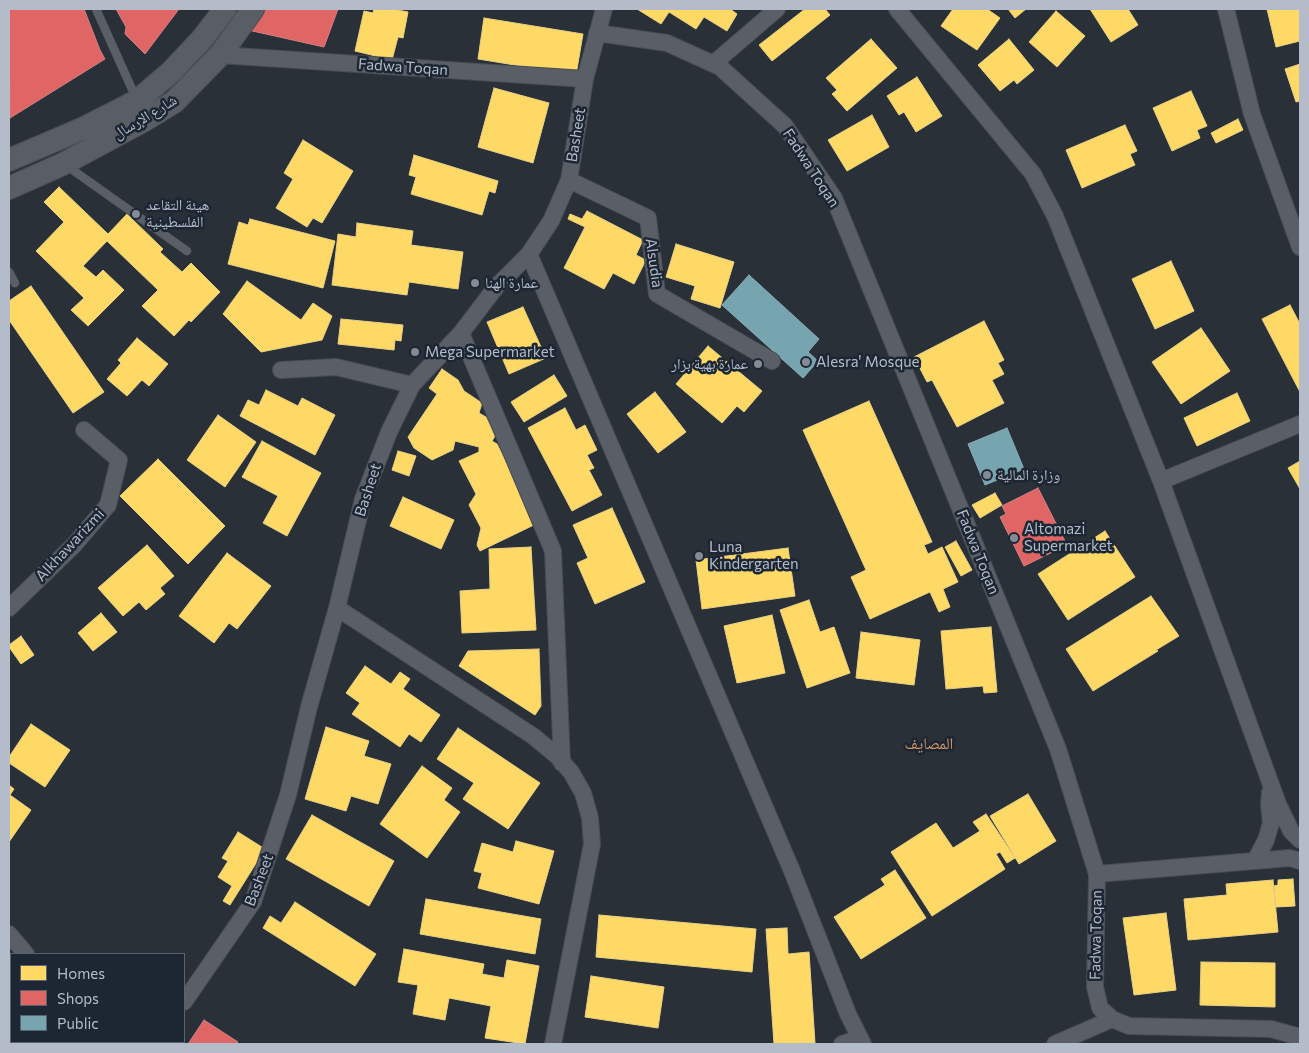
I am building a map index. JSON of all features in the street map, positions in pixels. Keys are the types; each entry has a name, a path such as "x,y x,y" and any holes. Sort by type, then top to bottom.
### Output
{"main road":[{"name":"شارع الإرسال","path":"11,158 84,128 137,100 171,72 202,39 225,9"},
{"name":"شارع الإرسال","path":"9,188 63,164 174,102 220,55 253,9"}],"street":[{"name":"Basheet","path":"185,1001 253,902 288,796 363,499 389,432 412,385 461,333 496,287 528,254 551,221 569,180 585,79 604,9"},
{"path":"713,64 777,9"},
{"path":"897,9 1033,174 1055,216 1161,481 1278,804 1291,831 1300,840"},
{"path":"1226,9 1252,114 1300,247"},
{"name":"Fadwa Toqan","path":"597,33 667,43 720,68 785,126 834,198 1058,749 1097,874 1095,987 1100,1008 1112,1019"},
{"name":"Fadwa Toqan","path":"220,55 585,79"},
{"name":"Alsudia","path":"569,180 648,218 657,294 772,361"},
{"path":"528,254 792,871 848,1014 862,1041 842,1044"},
{"path":"461,333 553,550 562,763"},
{"path":"281,370 336,367 412,385"},
{"path":"1161,481 1300,424"},
{"name":"Alkhawarizmi","path":"9,608 74,545 108,505 119,460 84,430"},
{"path":"337,608 533,736 556,755 571,772 583,793 590,818 592,844 553,1044"},
{"path":"1255,861 1266,840 1270,823 1271,782"},
{"path":"1097,874 1290,858 1300,861"},
{"path":"9,934 25,953"},
{"path":"1055,1044 1112,1019 1128,1026 1271,1029 1300,1037"}],"lane":[{"path":"96,9 137,100"},
{"path":"63,164 186,251"},
{"path":"9,272 15,283"}],"building: Homes":[{"path":"374,9 392,9 408,12 403,38 398,37 392,60 355,51 364,11 373,13"},
{"path":"637,9 730,9 737,14 727,31 704,17 696,29 669,12 661,24"},
{"path":"805,9 825,9 830,15 772,61 759,45"},
{"path":"953,9 987,9 1000,18 977,50 941,26"},
{"path":"1008,9 1026,9 1015,18"},
{"path":"1090,9 1128,9 1138,25 1111,42"},
{"path":"1267,9 1300,9 1300,41 1276,47"},
{"path":"1056,11 1085,36 1057,67 1029,42"},
{"path":"484,18 583,34 576,75 478,59"},
{"path":"871,39 897,68 847,111 832,94 837,90 826,78"},
{"path":"1009,39 1034,70 1017,84 1014,80 1000,91 978,65"},
{"path":"1300,64 1300,101 1296,102 1285,69"},
{"path":"917,77 942,116 916,132 904,112 899,115 887,96"},
{"path":"494,88 549,103 533,163 478,147"},
{"path":"1191,91 1207,126 1197,130 1200,138 1172,151 1153,108"},
{"path":"872,115 889,147 847,171 828,140"},
{"path":"1238,119 1243,130 1216,143 1211,133"},
{"path":"1125,125 1137,151 1130,154 1135,165 1082,188 1066,150"},
{"path":"303,140 353,171 322,223 313,218 307,227 276,208 293,179 284,173"},
{"path":"414,155 498,181 495,193 489,191 482,215 411,194 416,177 409,175"},
{"path":"59,187 108,234 127,214 163,249 160,252 182,272 191,263 220,292 191,322 189,320 174,336 142,306 158,290 107,241 83,266 96,277 103,270 124,290 88,326 71,310 84,298 36,251 64,222 44,202"},
{"path":"587,211 643,240 636,255 646,260 634,284 613,273 604,289 564,268 585,227 568,219 570,214 582,219"},
{"path":"250,219 335,241 323,288 228,264 239,222 248,225"},
{"path":"357,223 413,231 411,245 463,252 458,289 409,282 407,295 332,285 338,234 356,237"},
{"path":"676,244 734,262 720,308 691,299 695,286 666,277"},
{"path":"1171,261 1194,311 1155,329 1132,279"},
{"path":"247,281 301,320 313,303 332,316 322,340 261,352 223,314"},
{"path":"31,286 104,392 73,413 9,320 9,301"},
{"path":"1290,305 1300,324 1300,392 1262,319"},
{"path":"523,307 546,358 509,374 487,322"},
{"path":"341,319 403,325 401,341 395,340 394,350 338,344"},
{"path":"984,321 1004,360 998,363 1004,374 992,380 1004,403 957,427 932,380 927,382 914,357"},
{"path":"1201,328 1230,371 1181,404 1152,362"},
{"path":"137,338 168,364 149,386 142,380 127,396 107,379 121,363 118,360"},
{"path":"708,346 762,391 744,412 737,406 722,423 676,384"},
{"path":"442,369 458,380 464,391 482,403 479,413 486,417 495,436 492,441 497,444 538,523 480,551 477,545 481,528 469,505 476,494 459,461 479,452 479,447 455,441 453,450 432,460 414,448 408,437 437,394 429,388"},
{"path":"554,375 567,396 524,422 511,402"},
{"path":"266,390 298,406 302,398 335,415 315,455 240,416 248,400 259,405"},
{"path":"655,392 686,432 658,453 627,414"},
{"path":"1237,393 1250,421 1197,446 1184,418"},
{"path":"869,401 932,542 924,545 928,554 942,547 958,582 943,589 950,607 939,612 930,592 870,619 851,577 866,570 803,430"},
{"path":"565,408 576,430 585,425 597,450 587,455 594,468 589,470 602,495 572,511 528,428"},
{"path":"218,415 256,442 225,487 187,460"},
{"path":"262,441 321,473 287,536 263,523 278,496 242,477"},
{"path":"398,451 416,456 409,476 392,470"},
{"path":"158,459 225,526 188,564 120,496"},
{"path":"1300,461 1300,489 1288,468"},
{"path":"995,493 1002,505 980,518 972,505"},
{"path":"403,497 454,520 441,549 390,526"},
{"path":"612,508 645,582 595,604 577,563 588,558 573,525"},
{"path":"1105,531 1135,577 1068,620 1038,574"},
{"path":"956,541 972,570 961,576 945,547"},
{"path":"147,545 174,576 160,588 165,594 146,610 139,602 123,616 98,588"},
{"path":"531,547 536,630 462,633 460,591 490,589 489,549"},
{"path":"788,548 795,596 702,609 696,560"},
{"path":"227,553 271,586 237,629 229,623 214,643 179,616"},
{"path":"1151,596 1179,636 1093,691 1066,649"},
{"path":"809,600 820,632 834,627 850,673 807,688 780,610"},
{"path":"101,613 117,632 93,651 78,633"},
{"path":"772,615 785,673 737,683 724,626"},
{"path":"991,627 997,692 984,693 983,686 946,689 941,631"},
{"path":"861,632 920,640 914,685 856,678"},
{"path":"21,636 34,655 21,664 9,645"},
{"path":"539,649 541,706 535,715 459,666 468,651"},
{"path":"365,666 391,684 400,672 410,679 403,689 440,715 421,742 409,734 400,747 352,714 360,703 346,693"},
{"path":"31,724 70,750 45,787 9,763 9,757"},
{"path":"326,727 369,741 364,756 391,764 378,804 351,796 346,811 305,799"},
{"path":"458,728 540,783 508,829 463,799 474,783 437,759"},
{"path":"422,766 452,788 444,800 460,812 427,858 380,824"},
{"path":"9,785 14,789 10,795 31,810 9,842"},
{"path":"1028,794 1056,841 1019,864 990,816"},
{"path":"986,814 1015,858 1007,863 1000,852 996,854 1005,869 932,916 891,852 936,823 953,848 980,831 973,822"},
{"path":"312,815 394,861 369,906 286,859"},
{"path":"238,832 265,849 230,905 223,901 232,886 218,877 228,861 222,858"},
{"path":"516,841 554,851 539,904 478,888 482,873 474,871 482,843 513,852"},
{"path":"895,870 926,918 861,959 834,917 885,885 881,879"},
{"path":"1293,879 1295,906 1276,907 1274,886 1278,885 1278,880"},
{"path":"1273,880 1278,932 1188,940 1184,899 1227,895 1226,884"},
{"path":"426,899 541,919 535,954 420,934"},
{"path":"295,902 376,954 355,986 263,928 270,916 281,923"},
{"path":"1166,913 1176,990 1134,995 1123,918"},
{"path":"599,915 756,929 752,972 596,957"},
{"path":"787,928 788,954 809,952 815,1043 774,1044 766,929"},
{"path":"404,949 484,964 482,974 504,978 507,960 539,966 525,1044 485,1038 491,1006 449,998 445,1020 413,1014 418,985 398,982"},
{"path":"1201,962 1275,963 1275,1007 1200,1005"},
{"path":"591,976 664,987 658,1028 585,1017"},
{"path":"9,982 10,1000 9,1001"}],"building: Shops":[{"path":"9,9 84,9 105,59 10,118"},
{"path":"116,9 179,9 145,54 125,34 126,27"},
{"path":"255,9 338,9 324,47 239,28"},
{"path":"1038,488 1067,545 1024,566 1000,517 1006,514 1002,506"},
{"path":"204,1020 238,1042 236,1044 188,1044"}],"building: Public":[{"path":"749,275 819,339 808,352 818,361 803,378 722,305"},
{"path":"1007,428 1024,469 985,485 968,444"}],"place":[{"name":"هيئة التقاعد الفلسطينية","path":"136,214"},
{"name":"عمارة الهنا","path":"475,283"},
{"name":"Mega Supermarket","path":"415,352"},
{"name":"Alesra' Mosque","path":"806,362"},
{"name":"عمارة بهية بزار","path":"758,364"},
{"name":"وزارة المالية","path":"987,475"},
{"name":"Altomazi Supermarket","path":"1014,538"},
{"name":"Luna Kindergarten","path":"699,556"}],"district":[{"name":"المصايف","path":"929,744"}]}
